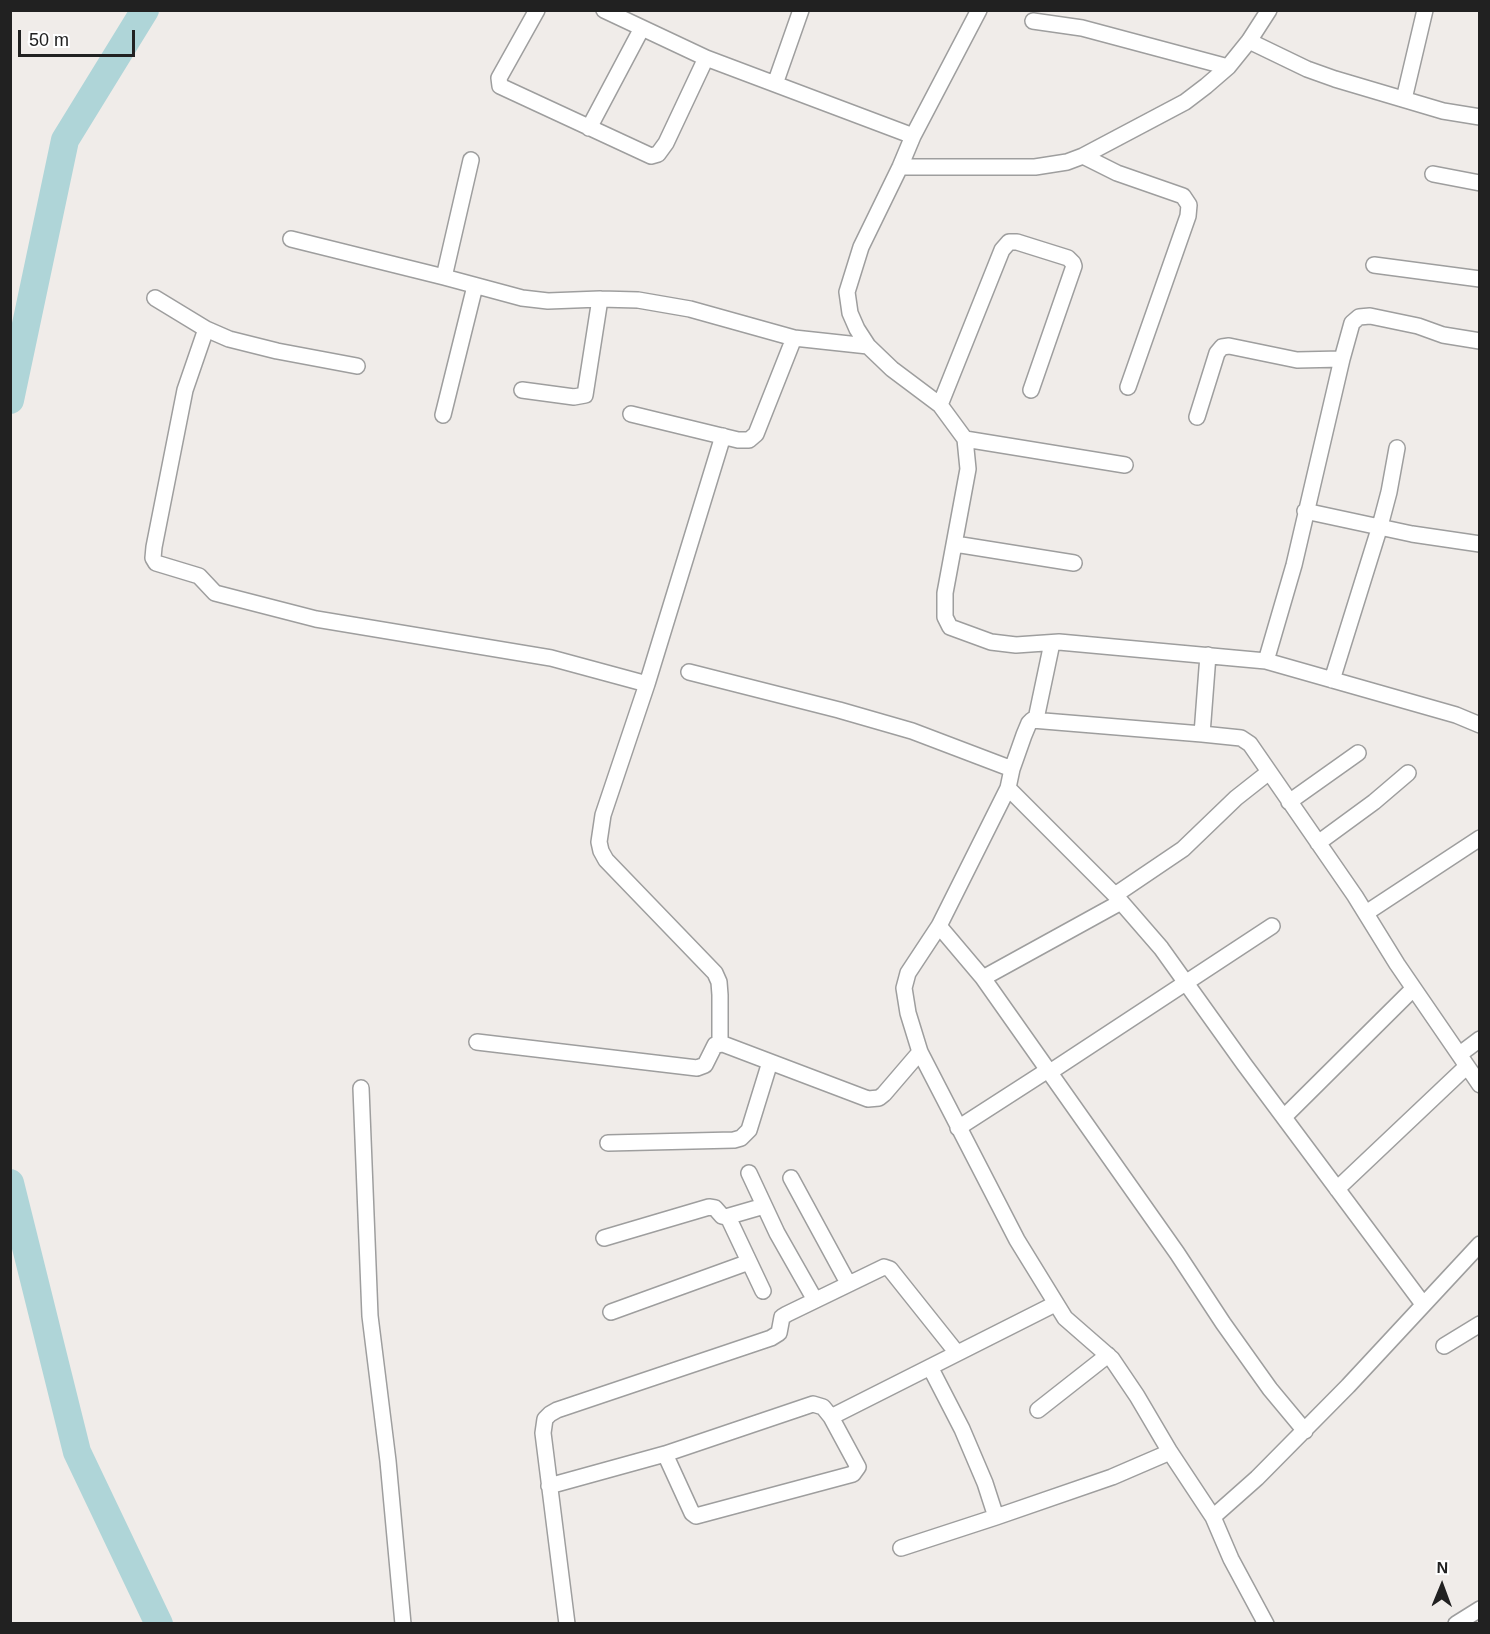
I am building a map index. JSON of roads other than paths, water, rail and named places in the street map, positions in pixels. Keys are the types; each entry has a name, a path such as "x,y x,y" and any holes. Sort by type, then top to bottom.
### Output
{"street":[{"path":"537,10 499,78 498,84 647,154 655,156 666,143 706,58"},
{"path":"604,10 706,58 913,136"},
{"path":"775,84 801,10"},
{"path":"979,10 913,136 861,248 847,292 850,313 868,346 892,369 940,405 965,439 968,469 945,593 945,617 950,627 991,642 1027,646 1052,643 1266,661 1456,714 1479,725"},
{"path":"900,166 1035,167 1067,162 1083,156 1185,102 1228,68 1269,10"},
{"path":"1404,99 1425,10"},
{"path":"1033,21 1082,28 1228,68"},
{"path":"589,128 642,28"},
{"path":"1249,41 1307,69 1443,111 1479,117"},
{"path":"1083,156 1117,173 1183,196 1190,205 1128,387"},
{"path":"444,277 471,160"},
{"path":"1433,174 1479,183"},
{"path":"291,239 522,298 548,302 600,299 638,300 690,309 794,338 868,346"},
{"path":"940,405 1002,250 1009,242 1017,242 1068,258 1074,266 1031,390"},
{"path":"1374,266 1479,279"},
{"path":"443,415 475,286"},
{"path":"155,298 206,329 249,345 357,366"},
{"path":"522,390 574,397 585,395 600,299"},
{"path":"1266,661 1294,565 1352,323 1363,316 1418,326 1443,335 1479,341"},
{"path":"206,329 183,401 154,547 153,558 156,563 199,576 215,593 316,619 550,658 647,684"},
{"path":"631,414 749,440 756,434 794,338"},
{"path":"1197,417 1217,353 1222,346 1297,360 1342,359"},
{"path":"720,1044 720,995 719,982 715,973 606,860 599,842 603,815 647,684 723,436"},
{"path":"965,439 1125,465"},
{"path":"1332,680 1380,526 1391,485 1397,448"},
{"path":"1305,512 1412,534 1479,544"},
{"path":"955,544 1074,563"},
{"path":"1036,719 1052,643"},
{"path":"1202,734 1208,655"},
{"path":"689,672 912,731 1012,769"},
{"path":"1262,1622 1213,1517 1170,1452 1137,1396 1108,1355 1075,1329 1065,1318 1017,1240 920,1052 908,1013 904,981 939,926 1008,788 1026,728 1032,720 1202,734 1247,740 1366,913 1413,989 1479,1084"},
{"path":"1289,802 1358,753"},
{"path":"983,978 1118,898 1183,849 1236,798 1269,772"},
{"path":"1318,843 1374,802 1408,773"},
{"path":"1008,788 1118,898 1161,948 1336,1189 1424,1304"},
{"path":"1366,913 1479,838"},
{"path":"939,926 983,978 1177,1252 1223,1323 1270,1389 1305,1431"},
{"path":"958,1128 1187,983 1272,926"},
{"path":"1284,1117 1413,989"},
{"path":"1336,1189 1463,1060 1479,1039"},
{"path":"477,1042 698,1068 705,1065 714,1047 726,1044 863,1098 874,1099 884,1094 920,1052"},
{"path":"608,1143 741,1138 749,1130 770,1062"},
{"path":"361,1089 370,1316 388,1461 403,1623"},
{"path":"749,1173 764,1206 815,1300"},
{"path":"791,1178 848,1283"},
{"path":"604,1238 709,1207 715,1208 722,1216 728,1217 764,1206"},
{"path":"728,1217 763,1291"},
{"path":"1213,1517 1305,1431 1479,1244"},
{"path":"611,1312 749,1262"},
{"path":"567,1623 543,1432 545,1419 550,1414 771,1338 779,1333 784,1316 880,1268 888,1267 957,1353"},
{"path":"831,1417 1055,1304"},
{"path":"1444,1346 1479,1324"},
{"path":"1038,1410 1108,1355"},
{"path":"930,1367 962,1428 985,1483 996,1517"},
{"path":"549,1486 665,1454 807,1405 823,1407 858,1465 856,1473 696,1516 692,1513 665,1454"},
{"path":"901,1548 1112,1477 1170,1452"},
{"path":"1456,1623 1479,1609"}],"waterway":[{"path":"10,400 65,140 145,10"},
{"path":"10,1183 77,1452 159,1624"}]}
